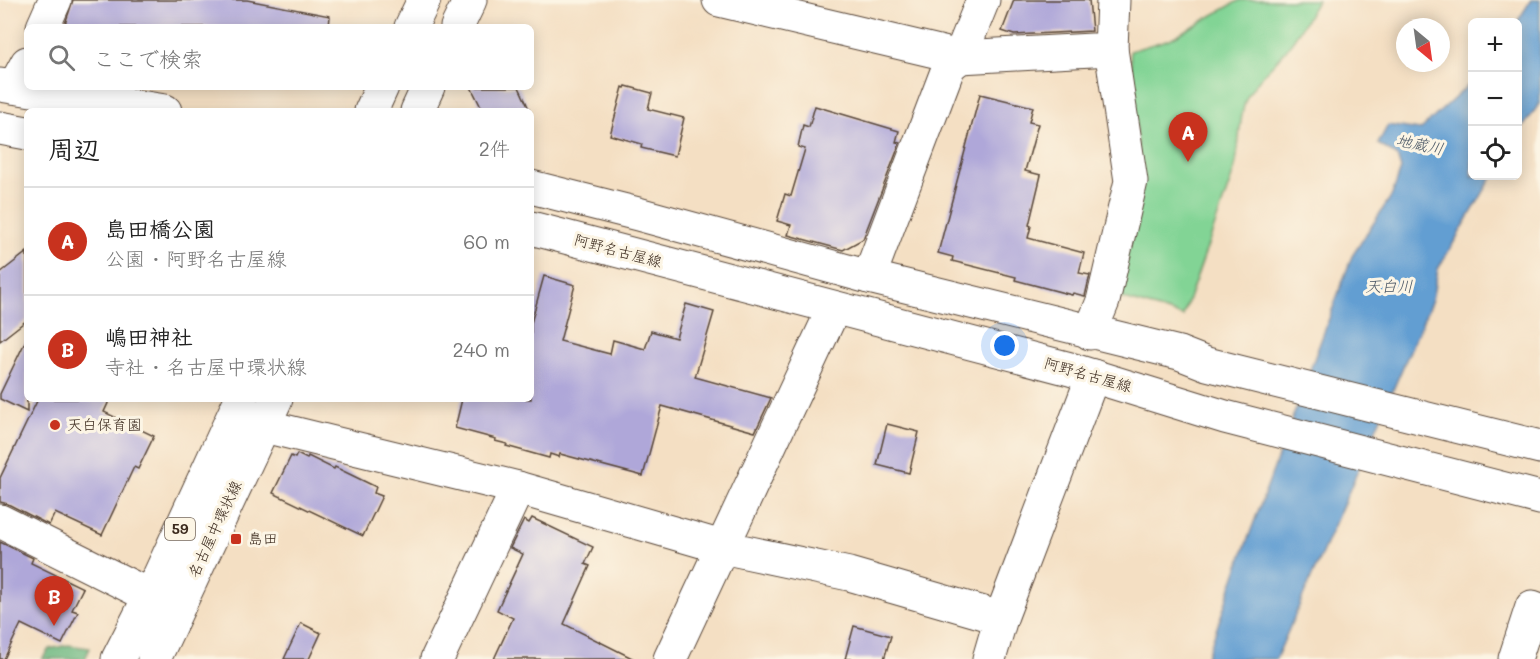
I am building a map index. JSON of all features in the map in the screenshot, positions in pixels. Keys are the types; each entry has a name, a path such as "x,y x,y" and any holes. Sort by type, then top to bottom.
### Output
{"main road":[{"path":"44,24 55,0"},
{"path":"412,24 424,0"},
{"path":"458,24 470,0"},
{"path":"868,277 949,66 960,57 983,0"},
{"path":"1090,333 1103,301 1131,181 1111,49 1113,0"},
{"path":"740,3 960,57 1111,49"},
{"path":"66,90 151,108"},
{"path":"372,108 381,90"},
{"path":"418,108 427,90"},
{"path":"0,128 24,132"},
{"path":"534,188 868,277 1179,353 1207,363 1540,447"},
{"name":"阿野名古屋線","path":"534,229 1093,376 1197,408 1540,498"},
{"path":"670,659 834,308"},
{"path":"989,659 1001,618 1093,376"},
{"name":"名古屋中環状線","path":"118,659 150,596 240,402"},
{"path":"270,412 518,488 722,547 849,574 1001,618"},
{"name":"名古屋中環状線","path":"154,659 270,412"},
{"path":"437,659 518,488"},
{"path":"0,520 150,596"},
{"path":"1515,659 1532,607 1540,610"}],"green space":[{"path":"1240,0 1318,0 1294,39 1257,82 1245,102 1234,171 1183,316 1114,296 1141,182 1130,51 1170,39"},
{"path":"68,645 90,648 85,659 42,659 49,649"}],"water":[{"path":"1531,0 1540,0 1540,103 1522,128 1522,18 1520,18"},
{"name":"天白川","path":"1468,86 1468,180 1491,180 1438,269 1432,300 1276,659 1206,659 1352,256 1392,195 1401,169 1397,156 1378,144 1388,125 1420,130"}],"building":[{"path":"73,0 247,0 330,16 329,24 65,24"},
{"path":"1014,0 1089,0 1092,31 1014,35 1002,31"},
{"path":"623,87 652,93 648,109 684,118 675,156 641,148 642,144 610,135"},
{"path":"472,90 520,90 529,108 482,108"},
{"path":"980,94 1033,107 1029,122 1038,124 1025,171 1041,175 1028,238 1084,253 1079,273 1090,275 1085,296 1073,293 1072,295 1015,280 1016,277 952,261 953,257 938,253"},
{"path":"815,106 899,131 896,142 900,143 863,239 843,250 788,235 791,225 777,221 785,194 791,196 805,149 798,147 803,125 809,127"},
{"path":"24,254 24,322 0,341 0,273"},
{"path":"544,276 575,285 560,341 610,354 613,340 645,349 651,331 676,338 686,304 714,312 695,377 771,398 755,432 662,406 643,476 560,454 559,457 550,454 549,458 506,446 507,444 495,441 496,439 455,428 461,402 534,402 534,312"},
{"path":"24,344 24,402 27,402 27,412 0,399 0,394"},
{"path":"37,402 109,402 104,412 154,436 138,469 134,467 102,535 55,513 49,525 0,502 0,478"},
{"path":"887,424 919,432 909,473 877,465"},
{"path":"297,454 307,459 308,456 334,469 335,467 376,487 374,493 382,496 363,536 273,493 291,456 295,458"},
{"path":"532,518 593,547 585,564 590,566 564,624 634,659 494,659 513,618 497,610 523,554 510,548 524,520 529,523"},
{"path":"0,542 33,558 31,563 83,588 72,610 78,612 62,644 21,624 4,659 0,659"},
{"path":"301,623 321,633 309,659 284,659"},
{"path":"854,626 891,636 884,659 845,659"}],"place":[{"name":"島田橋公園","path":"1188,162"},
{"name":"天白保育園","path":"55,425"},
{"name":"島田","path":"236,539"},
{"name":"嶋田神社","path":"54,626"}],"water label":[{"name":"地蔵川","path":"1420,144"}]}
